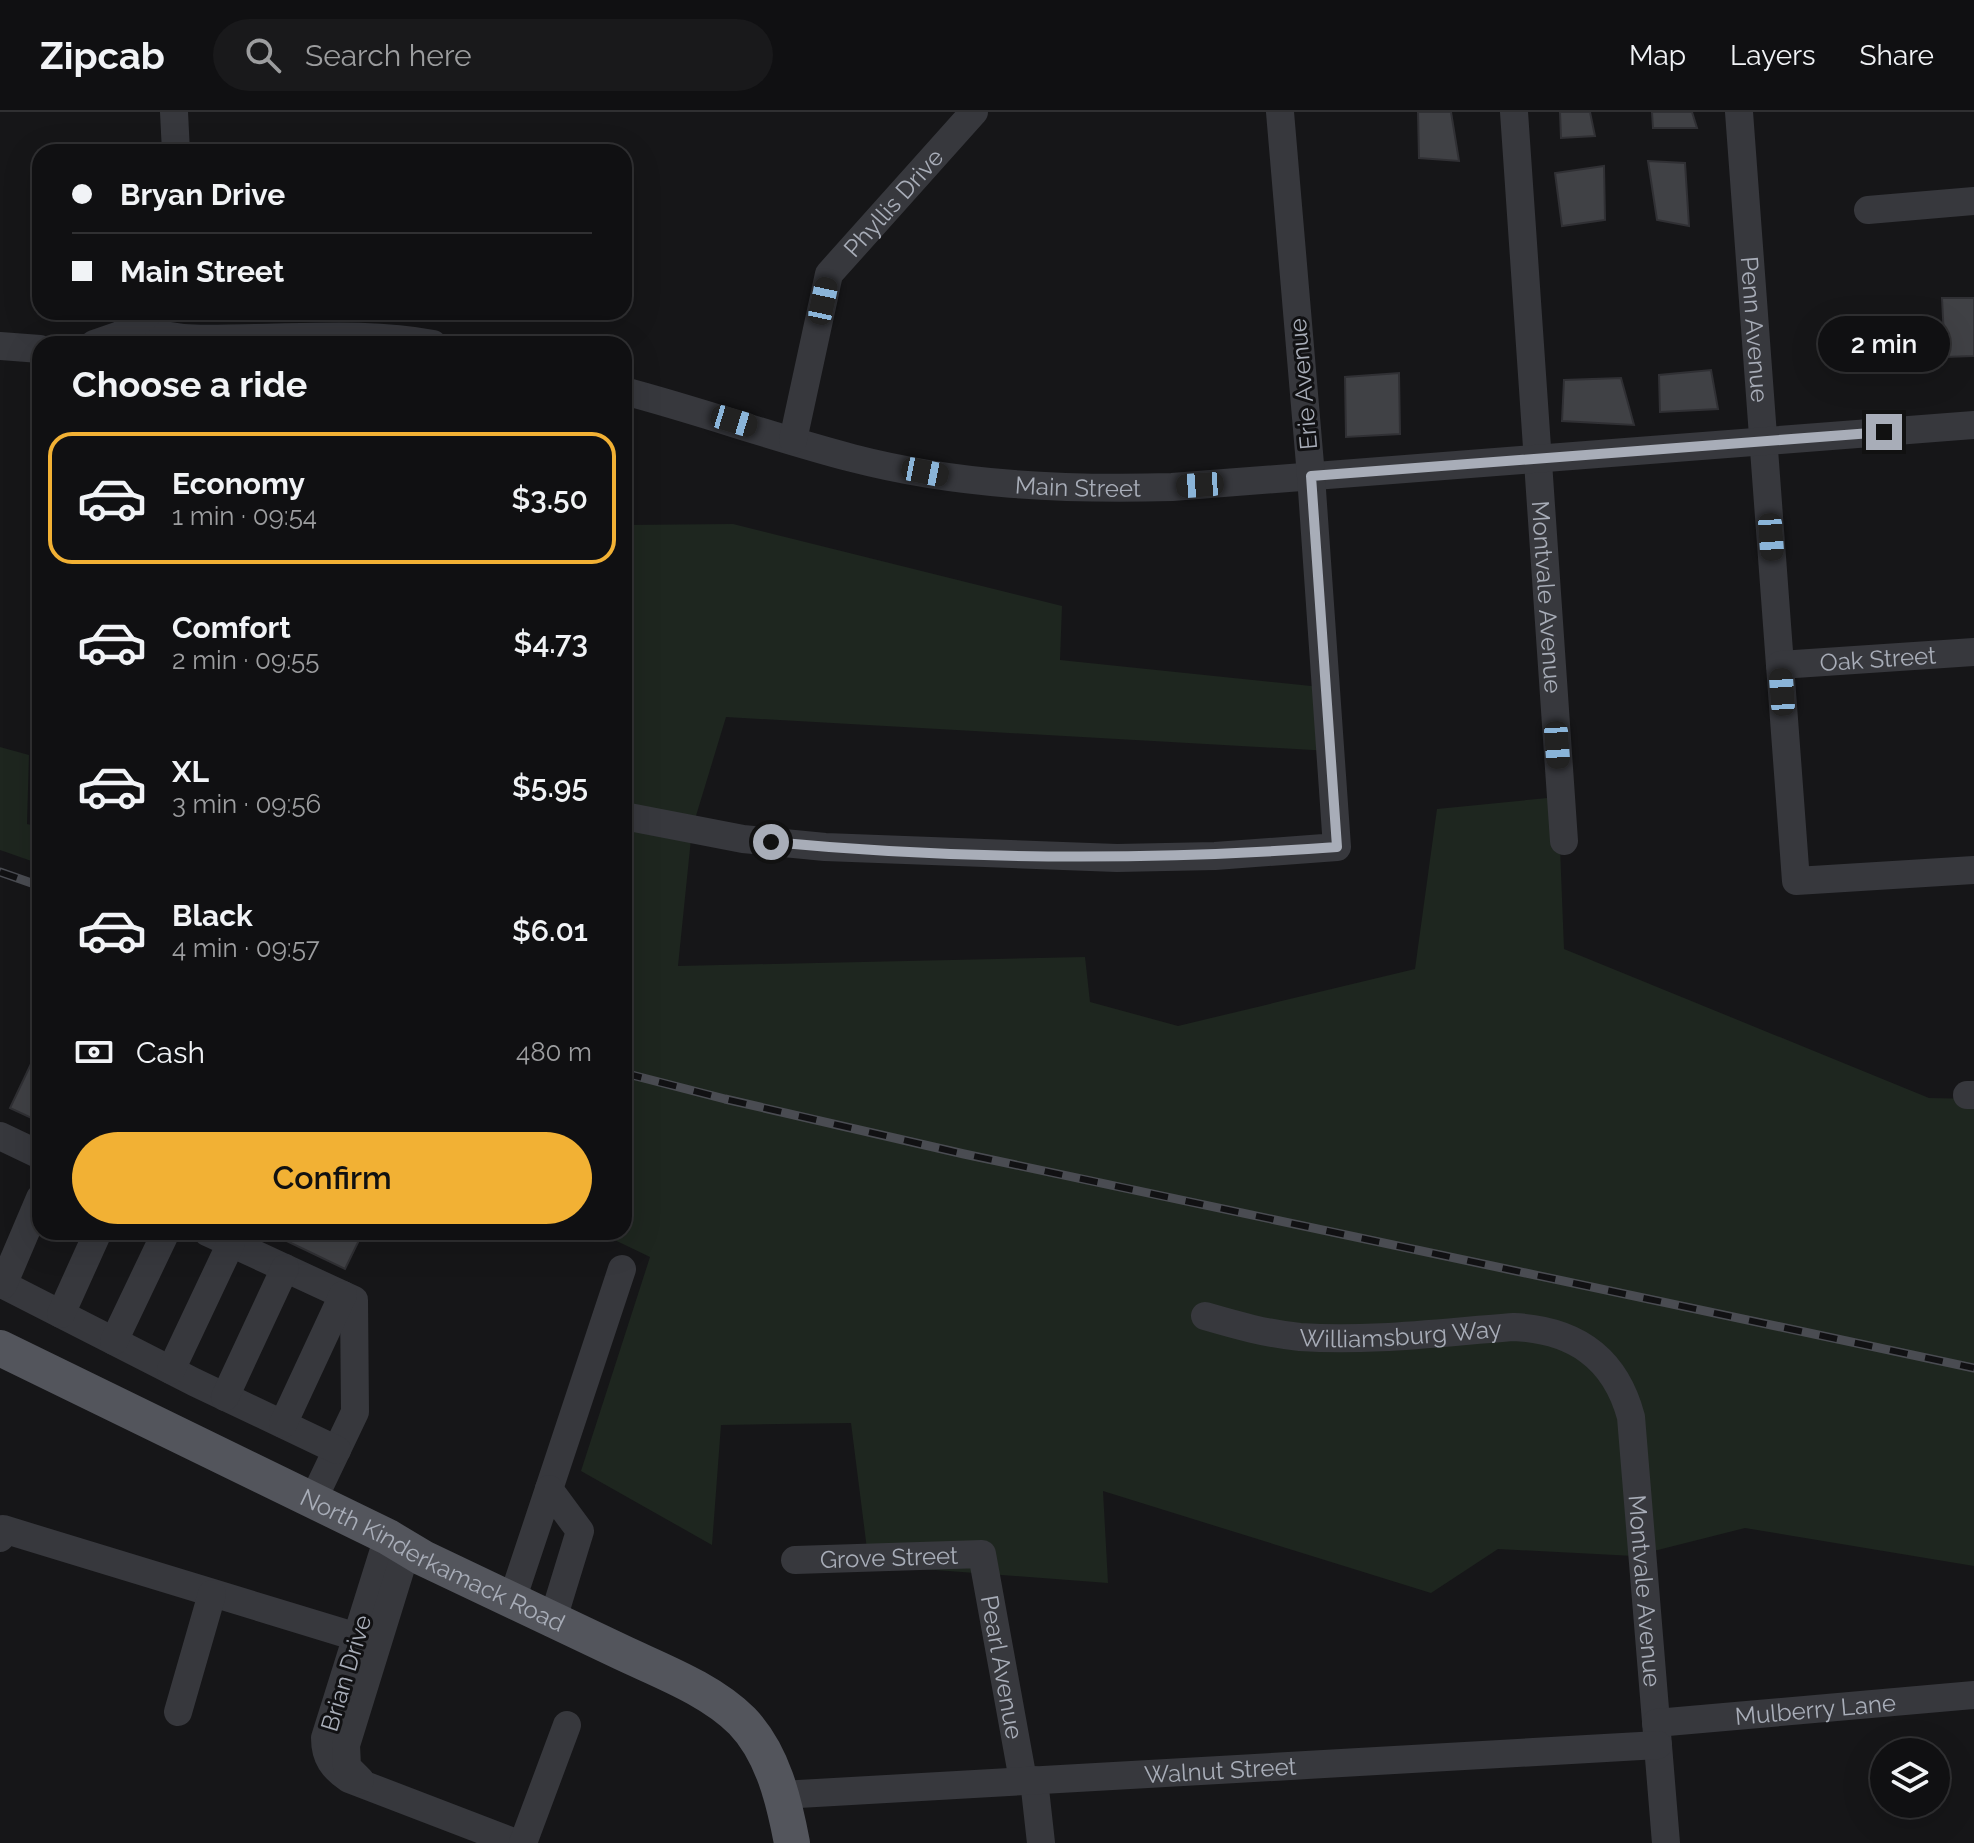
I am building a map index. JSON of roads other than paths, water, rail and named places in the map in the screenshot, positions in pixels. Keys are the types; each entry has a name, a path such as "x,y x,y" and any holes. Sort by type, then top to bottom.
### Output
{"main road":[{"name":"North Kinderkamack Road","path":"0,1348 671,1676 722,1705 742,1721 771,1768 792,1843"}],"street":[{"path":"174,112 176,144"},
{"name":"Phyllis Drive","path":"793,440 829,274 974,112"},
{"name":"Erie Avenue","path":"632,818 743,839 825,847 1117,858 1215,856 1337,847 1311,476 1280,112"},
{"name":"Montvale Avenue","path":"1514,112 1564,841"},
{"name":"Penn Avenue","path":"1739,112 1796,881 1974,870"},
{"path":"1868,210 1974,201"},
{"path":"117,336 142,320"},
{"path":"145,320 169,336"},
{"path":"0,346 32,348"},
{"name":"Main Street","path":"632,393 852,458 950,477 1047,487 1172,487 1974,425"},
{"name":"Oak Street","path":"1780,665 1974,652"},
{"path":"2,1143 32,1152"},
{"path":"32,1216 1,1284 337,1450"},
{"path":"61,1314 94,1240"},
{"path":"114,1341 162,1240"},
{"path":"171,1370 218,1240"},
{"path":"223,1240 354,1300 355,1412 313,1500"},
{"path":"225,1397 285,1268"},
{"path":"512,1600 622,1269"},
{"path":"283,1424 343,1295"},
{"name":"Williamsburg Way","path":"1205,1316 1298,1337 1349,1339 1538,1328 1570,1338 1592,1352"},
{"name":"Montvale Avenue","path":"1592,1352 1618,1382 1631,1417 1666,1843"},
{"path":"549,1489 580,1531 553,1619"},
{"path":"0,1538 3,1529 357,1637"},
{"name":"Brian Drive","path":"397,1542 357,1637 325,1738 325,1749 337,1770 349,1779 516,1843"},
{"name":"Brian Drive","path":"370,1787 347,1767 346,1745 397,1542"},
{"name":"Grove Street","path":"795,1560 982,1554"},
{"name":"Pearl Avenue","path":"982,1554 1041,1843"},
{"path":"178,1712 212,1594"},
{"name":"Mulberry Lane","path":"1657,1734 1974,1695"},
{"path":"523,1843 567,1725"},
{"name":"Walnut Street","path":"781,1795 1657,1734"}],"railway":[{"path":"0,872 32,883"},
{"path":"632,1075 964,1154 1974,1368"}]}
